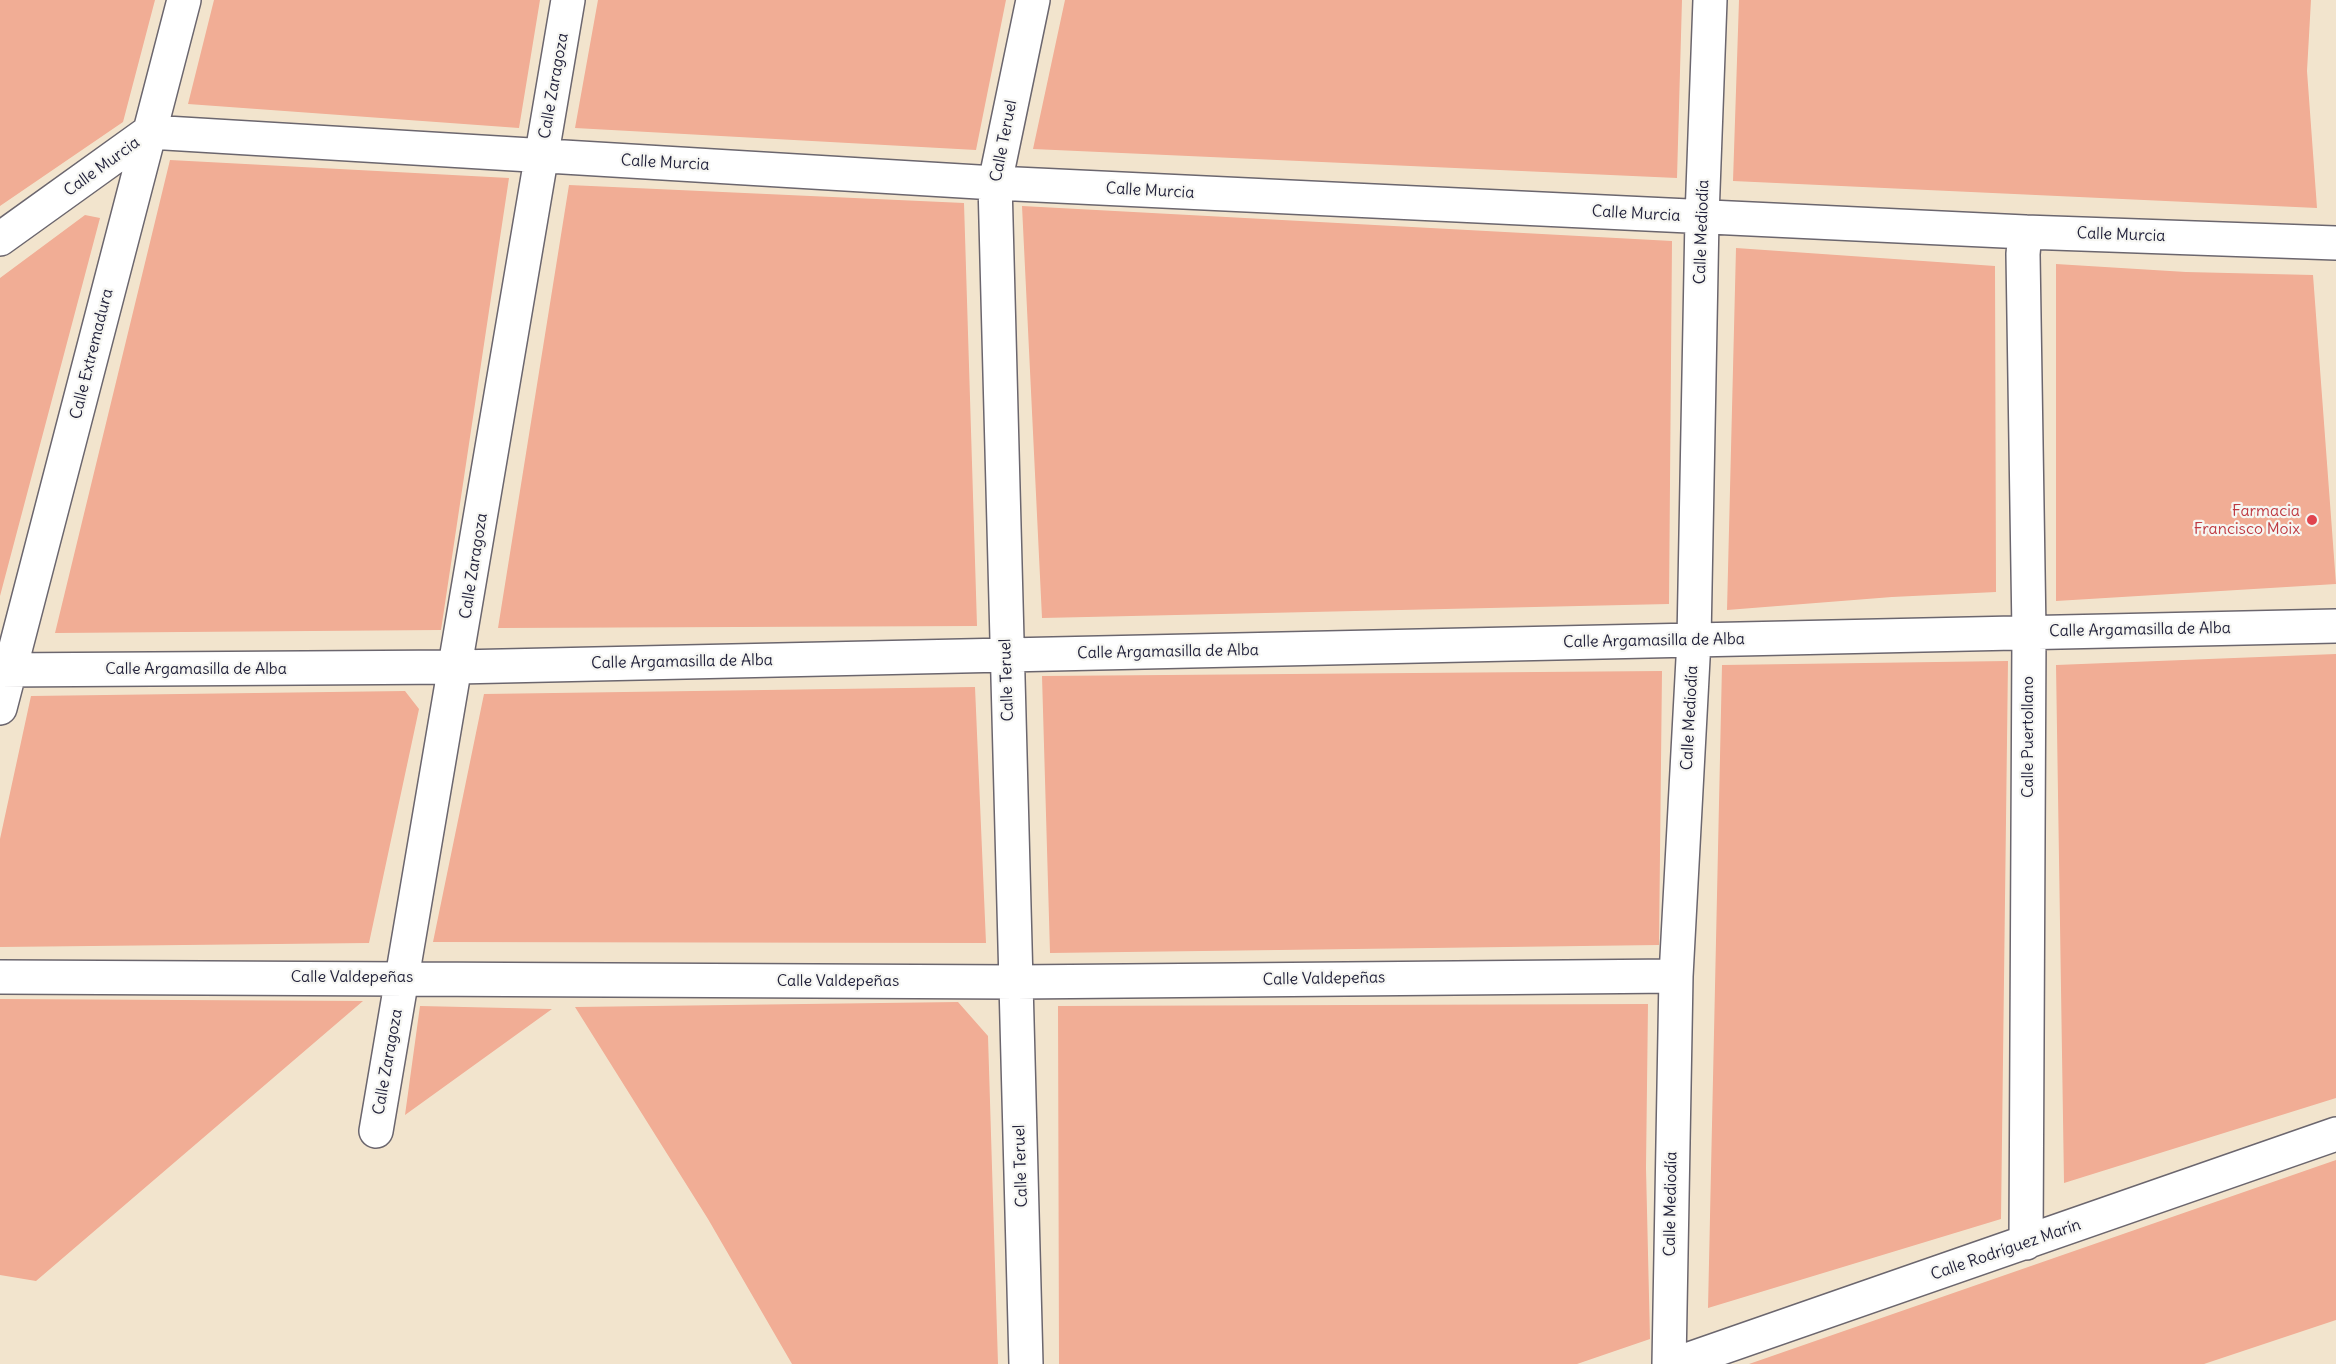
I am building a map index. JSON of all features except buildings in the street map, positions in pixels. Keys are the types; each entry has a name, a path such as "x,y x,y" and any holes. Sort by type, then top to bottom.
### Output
{"street":[{"name":"Calle Extremadura","path":"0,708 5,670 184,0"},
{"name":"Calle Zaragoza","path":"376,1131 457,667 568,0"},
{"name":"Calle Teruel","path":"1026,1364 994,183 1033,0"},
{"name":"Calle Mediodía","path":"1669,1364 1676,976 1694,640 1702,217 1710,0"},
{"name":"Calle Murcia","path":"0,239 149,132 994,183 2025,232 2336,243"},
{"name":"Calle Puertollano","path":"2025,232 2023,254 2029,633 2026,1243"},
{"name":"Calle Argamasilla de Alba","path":"5,670 457,667 2336,626"},
{"name":"Calle Valdepeñas","path":"0,977 402,977 1016,982 1676,976"},
{"name":"Calle Rodríguez Marín","path":"1675,1364 2336,1134"}],"place":[{"name":"Farmacia Francisco Moix","path":"2312,520"}]}
